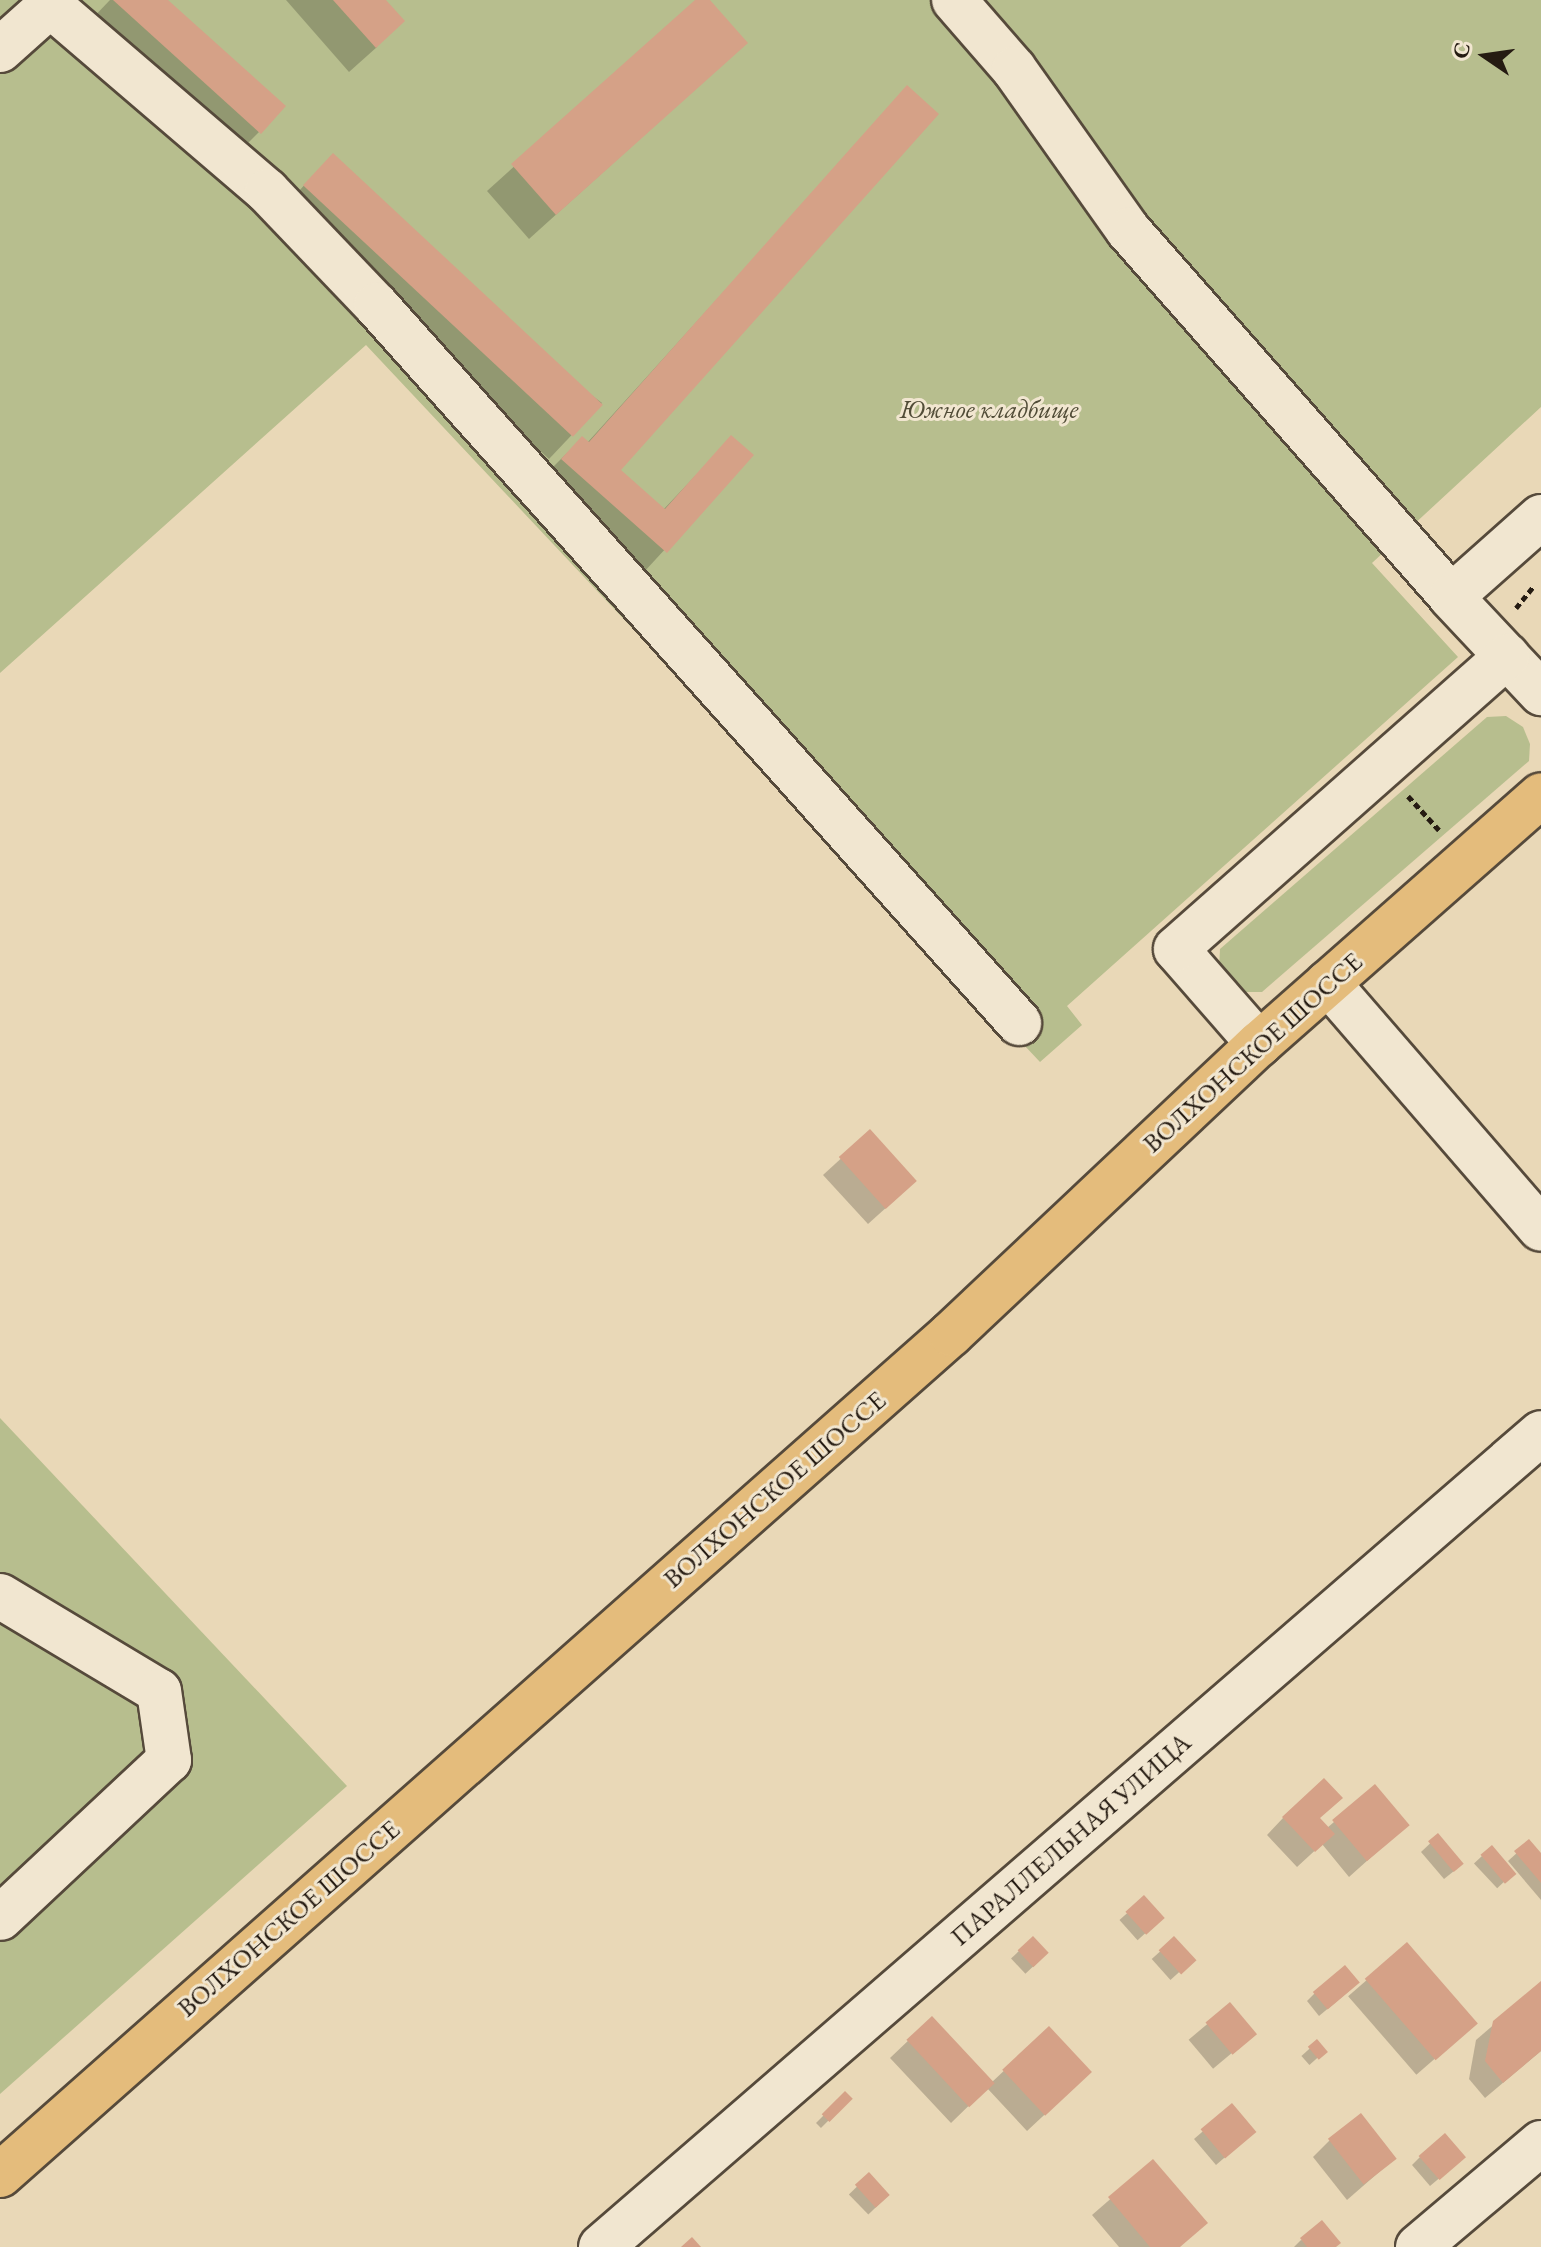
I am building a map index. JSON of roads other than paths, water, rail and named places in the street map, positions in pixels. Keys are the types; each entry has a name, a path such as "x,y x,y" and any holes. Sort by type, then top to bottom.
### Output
{"main road":[{"name":"ВОЛХОНСКОЕ ШОССЕ","path":"0,2175 951,1334 1259,1044 1541,795"}],"street":[{"path":"954,0 1014,69 1128,230 1451,597 1541,693"},
{"path":"0,50 53,3 267,191 376,305 1019,1023"},
{"path":"1451,597 1541,517"},
{"path":"1259,1044 1176,949 1507,656"},
{"path":"1328,983 1541,1229"},
{"name":"ПАРАЛЛЕЛЬНАЯ УЛИЦА","path":"601,2247 1541,1433"},
{"path":"0,1596 159,1691 169,1760 0,1918"},
{"path":"1418,2247 1541,2143"}],"park label":[{"name":"Южное кладбище","path":"989,410"}]}
